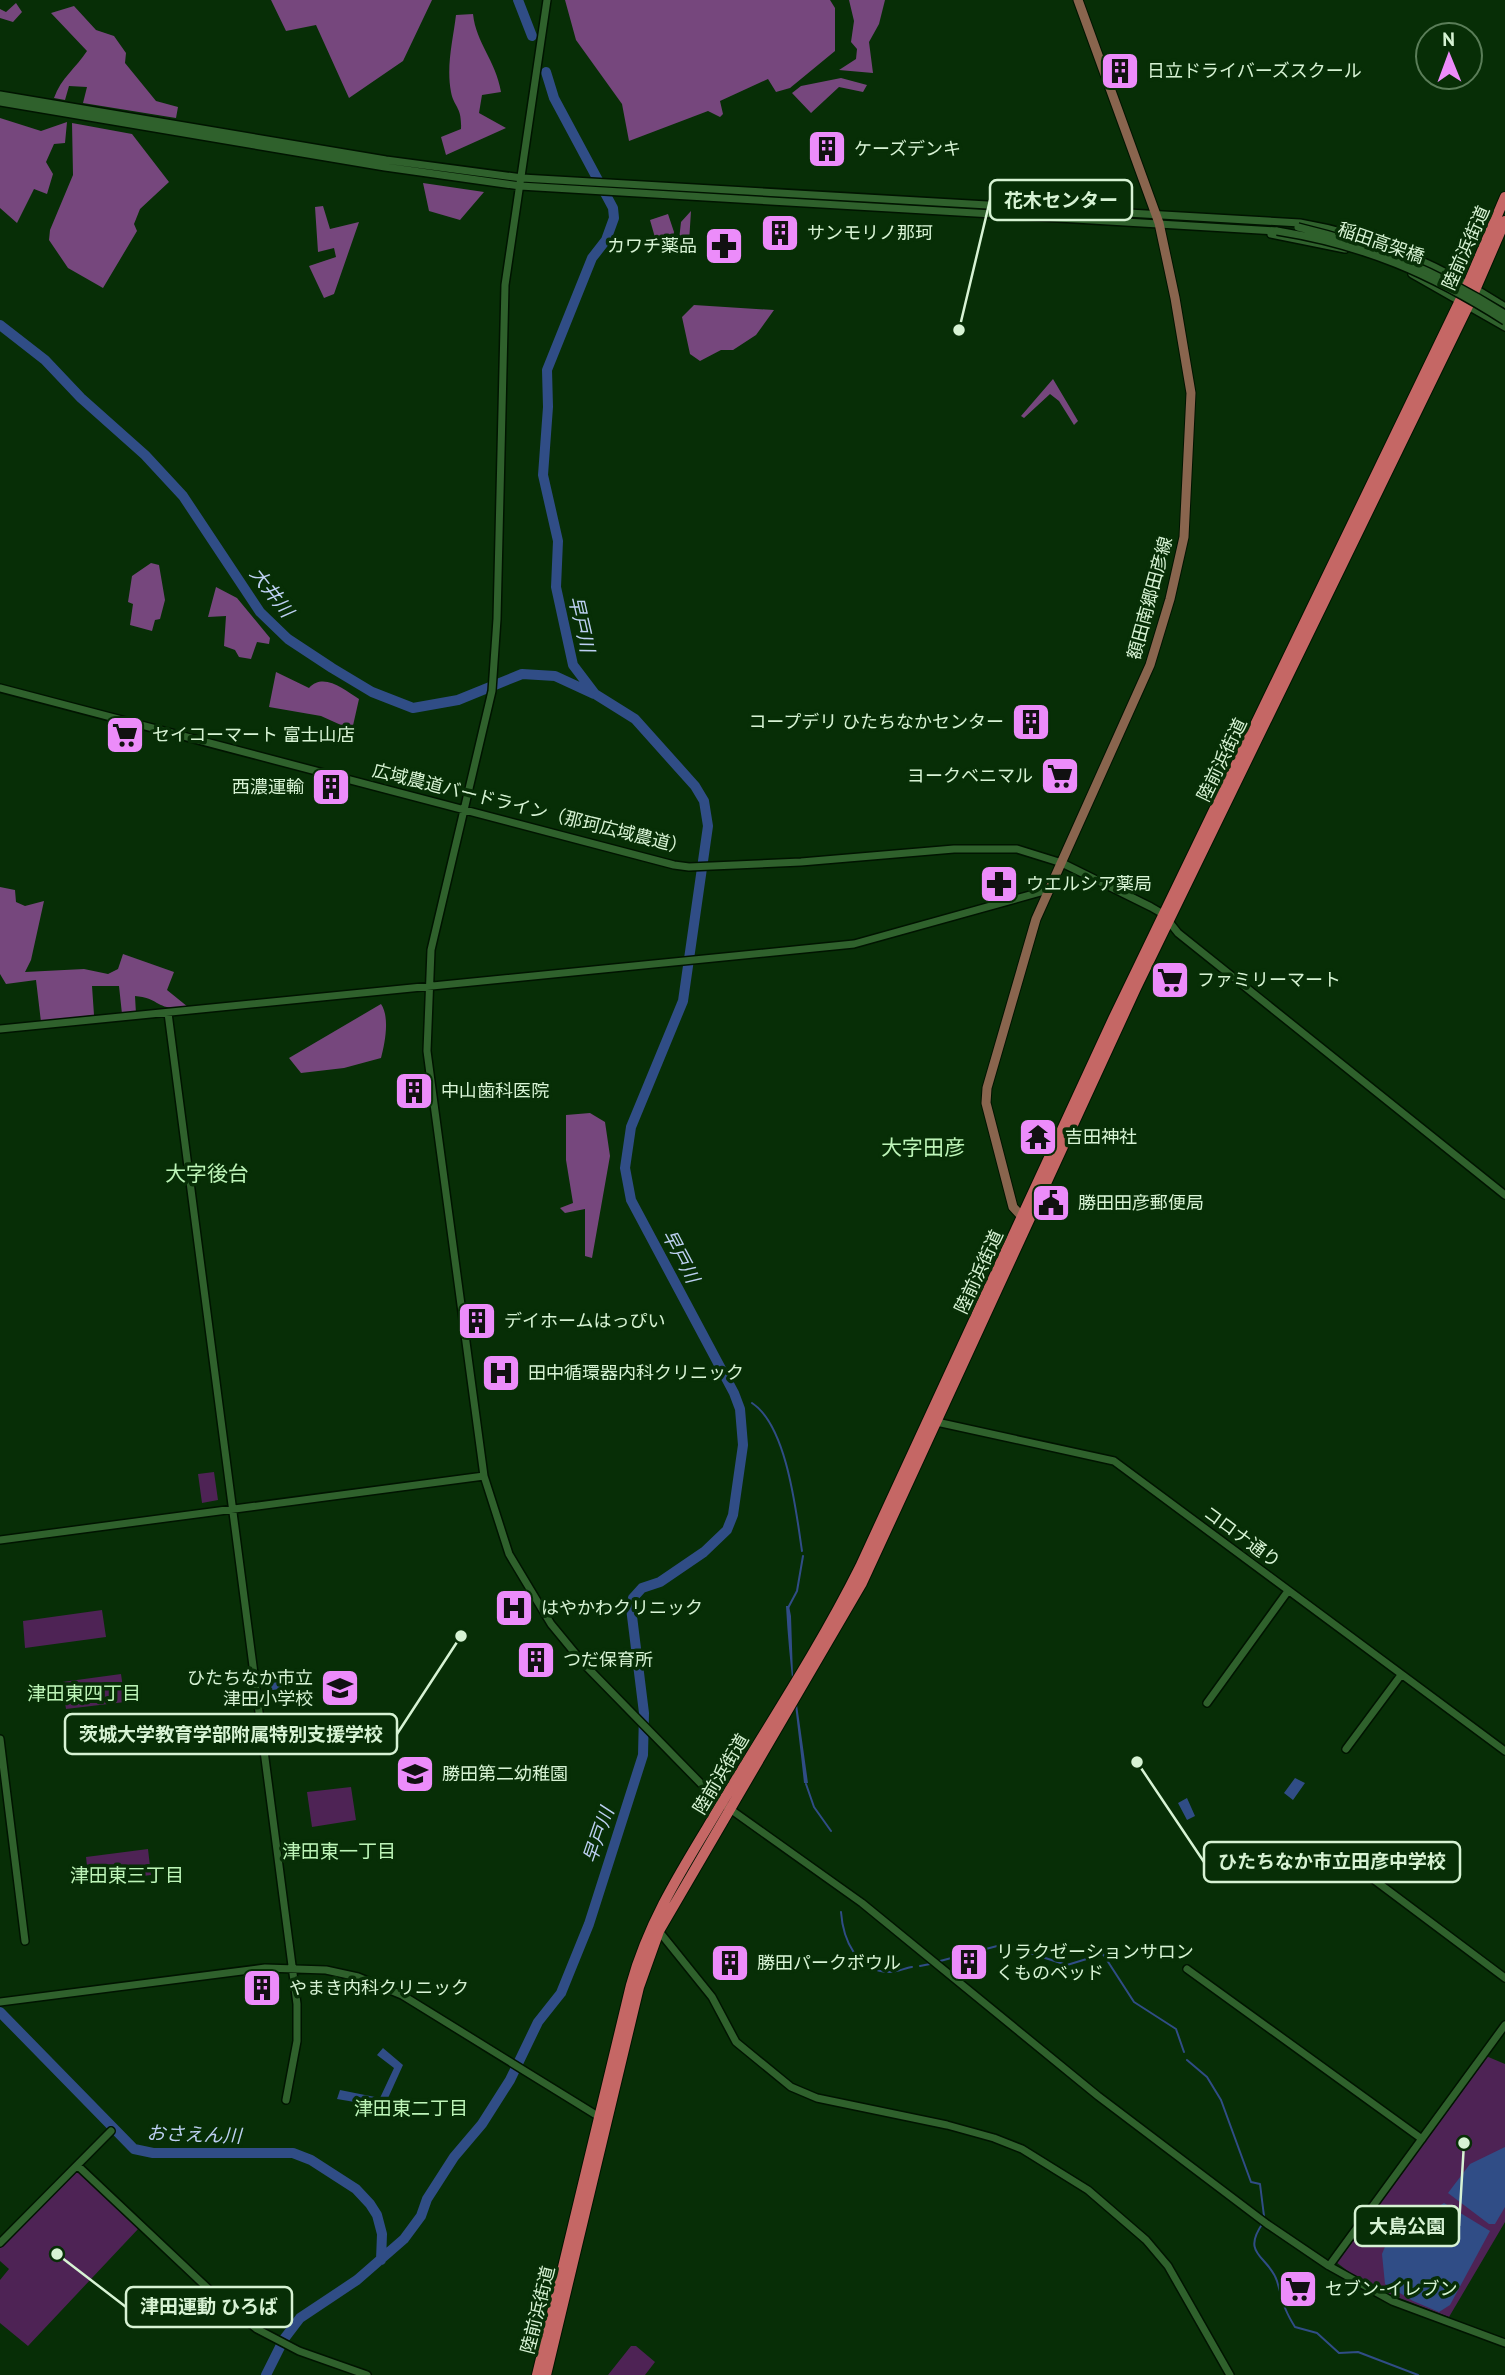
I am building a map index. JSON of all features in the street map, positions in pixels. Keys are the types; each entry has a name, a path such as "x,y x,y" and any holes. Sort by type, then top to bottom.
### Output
{"highway":[{"name":"陸前浜街道","path":"1024,1220 1465,302 1505,197"},
{"name":"陸前浜街道","path":"1472,286 1505,221"},
{"name":"陸前浜街道","path":"546,2375 604,2120 634,1973 655,1929 725,1806 846,1614 1163,914 1465,302"},
{"name":"陸前浜街道","path":"537,2375 604,2120"}],"main road":[{"name":"額田南郷田彦線","path":"1024,1220 1013,1207 986,1094 1029,937 1150,665 1165,620 1184,537 1191,393 1157,219 1078,0"}],"street":[{"path":"547,0 505,285 497,619 492,691 466,810 439,910 428,984 427,1051 484,1476 500,1533 536,1602 572,1651 725,1806 862,1903 1098,2096 1266,2223 1329,2266 1416,2312 1505,2343"},
{"path":"0,95 521,182"},
{"path":"0,102 411,171 521,182 1331,229 1401,250 1472,286 1505,307"},
{"path":"1157,219 1243,227 1276,227"},
{"path":"1243,227 1370,257 1465,302 1505,327"},
{"name":"稲田高架橋","path":"1276,227 1298,227 1349,239 1404,258 1459,285 1505,314"},
{"name":"稲田高架橋","path":"1276,227 1349,246 1402,264 1456,290 1505,321"},
{"name":"広域農道バードライン（那珂広域農道）","path":"0,688 689,867 1017,849 1062,863 1163,914"},
{"path":"0,1029 873,940 1048,890"},
{"path":"1163,914 1168,925 1505,1195"},
{"path":"168,1013 292,1967 297,2041 286,2100"},
{"name":"コロナ通り","path":"932,1421 1114,1461 1505,1751"},
{"path":"0,1539 484,1476"},
{"path":"1206,1703 1288,1591"},
{"path":"1346,1749 1401,1675"},
{"path":"0,1739 24,1941"},
{"path":"1353,1864 1505,1978"},
{"path":"655,1929 712,1997 736,2042 791,2087 817,2098 947,2125 994,2138 1022,2149 1088,2190 1146,2240 1168,2266 1230,2375"},
{"path":"0,2002 292,1967 345,1974 388,1988 446,2020 604,2120"},
{"path":"1187,1969 1422,2139"},
{"path":"1329,2266 1505,2025"},
{"path":"0,2243 111,2132"},
{"path":"78,2166 217,2297 271,2338 367,2375"}],"shaded area":[{"path":"271,0 432,0 403,61 349,98 316,25 286,31"},
{"path":"565,0 830,0 835,8 835,51 790,88 776,92 768,79 720,101 723,114 720,117 708,111 629,141 622,104 576,40"},
{"path":"849,0 885,0 879,24 869,42 873,73 839,70 856,59 857,49 851,42 854,21"},
{"path":"16,3 22,12 13,22 0,18 0,9 6,12"},
{"path":"74,6 96,30 114,36 126,53 125,63 156,101 178,107 176,118 83,103 87,87 69,86 65,100 54,98 87,51 51,13"},
{"path":"473,14 501,92 482,95 479,113 506,128 446,155 441,137 461,129 449,73 456,15"},
{"path":"841,78 867,85 863,92 839,87 811,113 792,93 801,86"},
{"path":"0,118 41,131 67,122 65,143 54,144 46,162 53,174 47,194 34,189 17,223 0,208"},
{"path":"72,123 132,134 169,182 140,209 134,224 137,231 103,288 68,268 49,240 50,230 73,175"},
{"path":"423,183 484,192 460,220 429,211"},
{"path":"323,206 330,229 359,222 334,294 324,298 309,266 336,257 334,248 318,252 315,207"},
{"path":"691,211 689,242 679,240 681,222"},
{"path":"668,214 674,232 673,239 656,241 650,220"},
{"path":"694,305 774,310 756,335 733,350 721,350 700,361 690,354 682,317"},
{"path":"1053,379 1078,421 1074,425 1059,401 1050,394 1024,418 1021,416"},
{"path":"151,563 159,565 165,600 160,619 155,620 152,631 130,625 133,604 128,602 132,576"},
{"path":"216,587 237,598 270,638 269,644 257,642 251,659 239,657 235,650 224,646 226,616 208,617"},
{"path":"276,672 309,688 321,682 334,684 359,699 352,730 321,716 269,707"},
{"path":"0,887 15,890 16,902 25,906 44,901 31,960 25,972 84,969 108,974 118,969 123,954 174,972 167,990 188,1007 170,1008 135,996 136,1014 122,1014 119,986 92,986 94,1015 41,1022 36,980 6,984 0,974"},
{"path":"381,1004 386,1023 381,1058 344,1068 301,1073 289,1058"},
{"path":"590,1113 605,1122 610,1156 592,1258 585,1256 585,1209 565,1213 560,1208 573,1203 566,1160 566,1115"},
{"path":"214,1472 218,1500 202,1503 198,1474"},
{"path":"102,1610 106,1637 25,1648 23,1621"},
{"path":"121,1674 125,1702 66,1709 62,1682"},
{"path":"351,1787 356,1820 312,1827 307,1792"},
{"path":"148,1849 151,1875 89,1883 86,1857"},
{"path":"1486,2056 1505,2064 1505,2222 1449,2317 1366,2285 1336,2262"},
{"path":"77,2171 139,2228 28,2346 0,2323 0,2280 9,2269 0,2261 0,2248"},
{"path":"631,2346 636,2346 655,2362 645,2375 608,2375"}],"water":[{"path":"786,1606 789,1606 791,1616 793,1676 808,1783 804,1783 791,1672"},
{"path":"285,1678 286,1688 266,1691 265,1680"},
{"path":"1295,1778 1305,1783 1293,1800 1284,1793"},
{"path":"1187,1798 1195,1816 1187,1820 1178,1803"},
{"path":"383,2048 403,2065 384,2107 337,2099 340,2090 380,2098 394,2068 377,2055"},
{"path":"1505,2147 1505,2207 1495,2224 1489,2224 1448,2193 1470,2164"},
{"path":"1444,2203 1490,2231 1450,2305 1439,2312 1413,2301 1385,2284 1382,2254 1389,2237"}],"waterway":[{"name":"早戸川","path":"518,0 532,36"},
{"name":"早戸川","path":"266,2375 284,2339 300,2318 357,2280 404,2239 421,2216 427,2199 454,2157 482,2124 510,2080 538,2022 561,1993 589,1924 643,1755 644,1713 631,1608 633,1598 642,1588 660,1582 704,1552 727,1530 733,1515 743,1445 740,1409 734,1393 631,1200 625,1168 631,1127 683,1001 708,826 704,801 695,786 635,719 595,694 573,665 556,587 558,541 543,475 548,407 547,370 592,258 606,240 614,218 613,208 554,98 546,72"},
{"name":"大井川","path":"0,325 45,360 81,398 145,455 183,496 260,612 288,639 332,668 372,692 413,708 458,700 522,674 555,676 594,694"},
{"path":"752,1403 764,1414 782,1449 793,1493 802,1551"},
{"path":"788,1608 797,1591 803,1556"},
{"path":"806,1784 814,1807 831,1831"},
{"path":"841,1912 849,1943 869,1967 893,1972 912,1967"},
{"path":"940,1961 1001,1945"},
{"path":"1008,1946 1067,1965 1103,1954 1134,2002 1176,2029 1184,2052"},
{"path":"920,1966 930,1964"},
{"name":"おさえん川","path":"0,2012 134,2149 153,2153 293,2153 311,2160 356,2189 377,2215 382,2234 381,2260"},
{"path":"1187,2060 1207,2077 1221,2100 1251,2182 1260,2184 1264,2216"},
{"path":"1263,2223 1254,2242 1255,2249 1273,2273 1295,2327 1317,2333 1339,2353 1358,2352 1418,2375"}],"place":[{"name":"日立ドライバーズスクール","path":"1120,71"},
{"name":"ケーズデンキ","path":"827,149"},
{"name":"サンモリノ那珂","path":"780,233"},
{"name":"カワチ薬品","path":"724,246"},
{"name":"花木センター","path":"959,330"},
{"name":"コープデリ ひたちなかセンター","path":"1031,722"},
{"name":"セイコーマート 富士山店","path":"125,735"},
{"name":"ヨークベニマル","path":"1060,776"},
{"name":"西濃運輸","path":"331,787"},
{"name":"ウエルシア薬局","path":"999,884"},
{"name":"ファミリーマート","path":"1170,980"},
{"name":"中山歯科医院","path":"414,1091"},
{"name":"吉田神社","path":"1038,1137"},
{"name":"勝田田彦郵便局","path":"1051,1203"},
{"name":"デイホームはっぴい","path":"477,1321"},
{"name":"田中循環器内科クリニック","path":"501,1373"},
{"name":"はやかわクリニック","path":"514,1608"},
{"name":"茨城大学教育学部附属特別支援学校","path":"461,1636"},
{"name":"つだ保育所","path":"536,1660"},
{"name":"ひたちなか市立 津田小学校","path":"340,1688"},
{"name":"ひたちなか市立田彦中学校","path":"1137,1762"},
{"name":"勝田第二幼稚園","path":"415,1774"},
{"name":"リラクゼーションサロン くものベッド","path":"969,1962"},
{"name":"勝田パークボウル","path":"730,1963"},
{"name":"やまき内科クリニック","path":"262,1988"},
{"name":"大島公園","path":"1464,2143"},
{"name":"津田運動 ひろば","path":"57,2254"},
{"name":"セブン-イレブン","path":"1298,2289"}],"district":[{"name":"大字田彦","path":"923,1148"},
{"name":"大字後台","path":"207,1174"},
{"name":"津田東四丁目","path":"84,1693"},
{"name":"津田東一丁目","path":"339,1851"},
{"name":"津田東三丁目","path":"127,1875"},
{"name":"津田東二丁目","path":"411,2108"}]}
